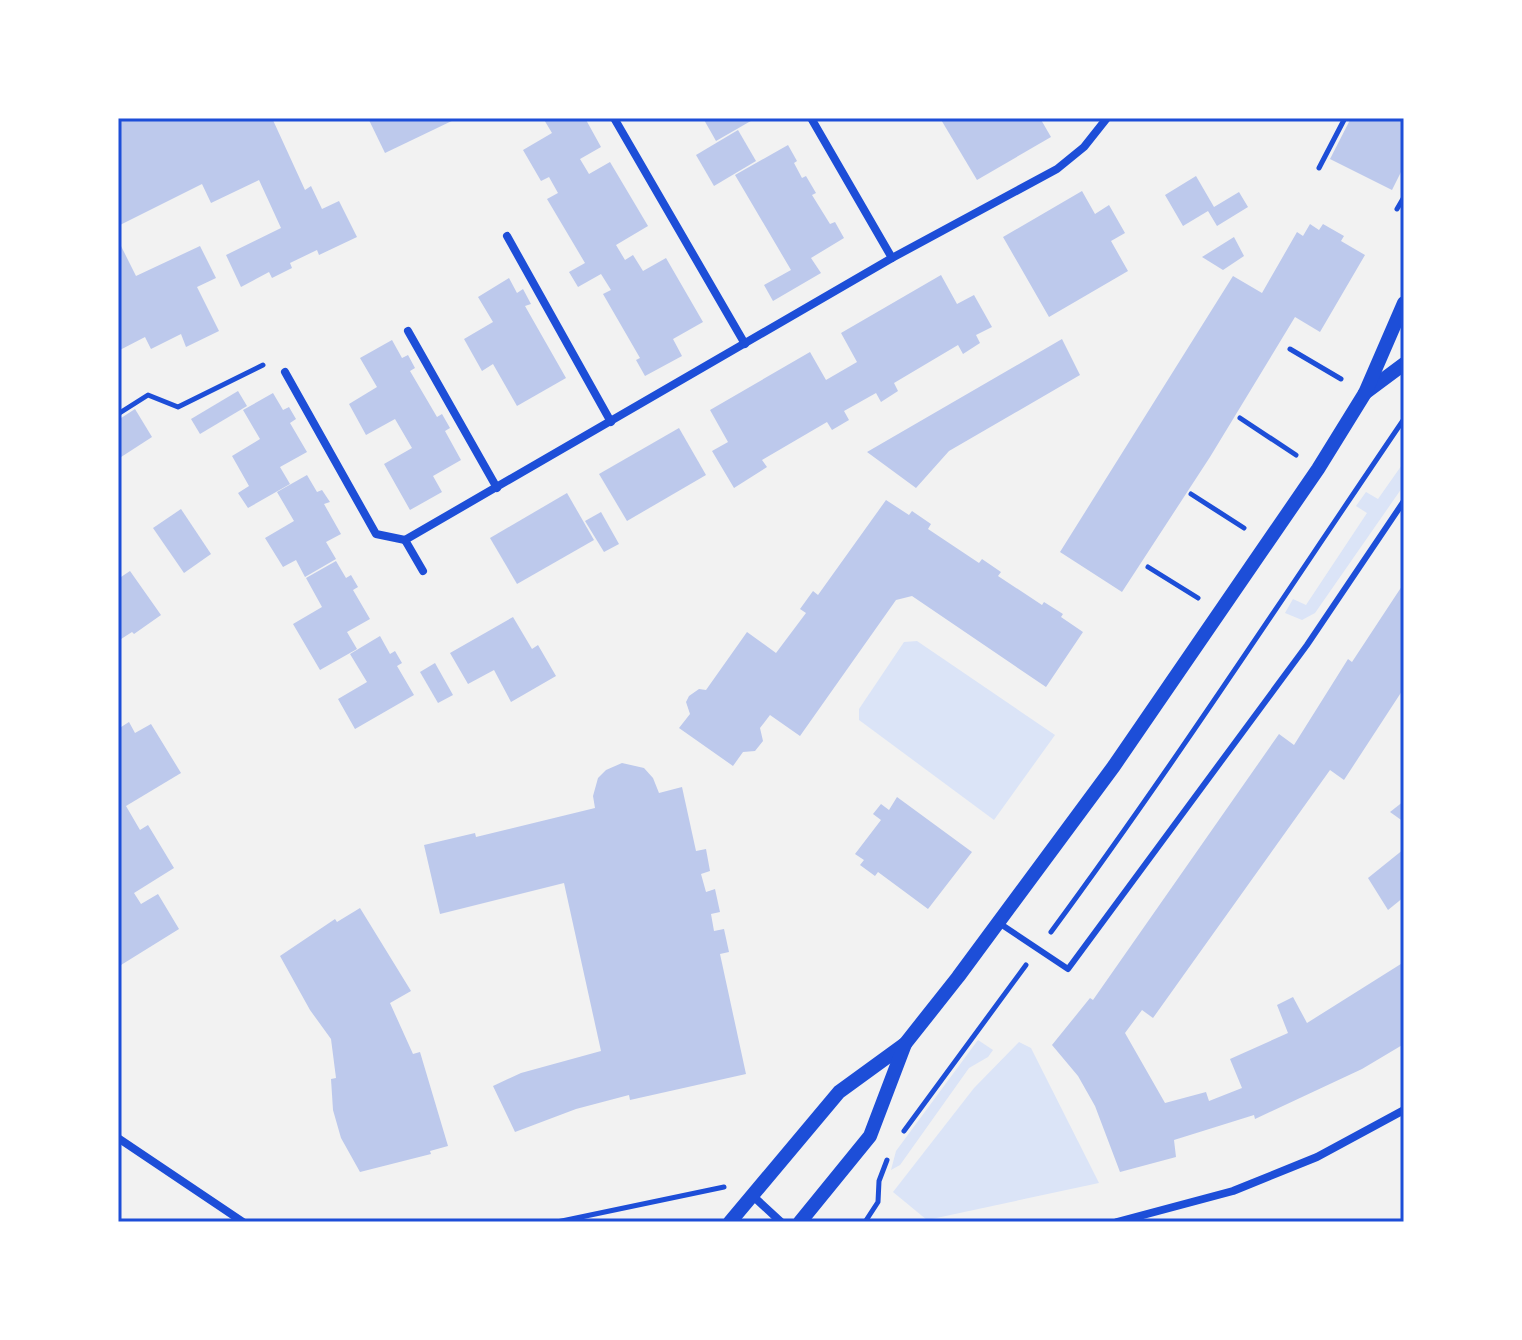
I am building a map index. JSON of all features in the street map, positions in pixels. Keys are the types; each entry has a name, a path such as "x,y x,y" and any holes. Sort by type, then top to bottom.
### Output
{"street":[{"path":"614,118 745,344"},
{"path":"811,118 892,258"},
{"path":"285,372 376,534 405,540 892,258 1057,169 1084,147 1107,118"},
{"path":"507,236 611,422"},
{"path":"730,1222 839,1092 905,1044 999,923 1114,766 1318,469 1365,393 1404,303"},
{"path":"408,331 497,488"},
{"path":"1365,393 1404,364"},
{"path":"405,540 423,571"},
{"path":"800,1222 870,1136 905,1044"},
{"path":"1117,1222 1233,1191 1317,1157 1404,1110"},
{"path":"118,1138 243,1222"},
{"path":"753,1196 781,1222"}],"lane":[{"path":"999,923 1068,969 1307,645 1404,501"}],"path":[{"path":"1319,168 1345,118"},
{"path":"1397,209 1404,197"},
{"path":"1290,349 1365,393"},
{"path":"118,414 148,395 178,407 272,361 285,372"},
{"path":"1240,418 1318,469"},
{"path":"898,1140 1211,707 1305,562 1404,419"},
{"path":"1191,494 1267,543"},
{"path":"1148,567 1219,611"},
{"path":"865,1222 878,1202 879,1181 889,1151"},
{"path":"557,1222 704,1190 765,1181"}],"shaded area":[{"path":"1404,462 1404,485 1315,613 1302,620 1285,613 1293,599 1306,605 1367,513 1356,506 1366,492 1378,499"},
{"path":"917,641 1055,735 994,820 859,720 859,709 904,642"},
{"path":"978,1040 993,1050 988,1057 969,1068 900,1165 891,1170 896,1151"},
{"path":"1019,1042 1031,1048 1099,1183 927,1220 893,1192 974,1088"}],"building":[{"path":"118,118 272,118 305,190 311,186 322,209 339,201 357,237 319,255 317,250 290,263 292,268 272,278 269,272 241,287 226,255 281,228 259,180 211,203 202,184 118,226"},
{"path":"368,118 458,118 385,153"},
{"path":"543,118 585,118 601,147 580,159 589,174 610,162 648,226 616,245 625,260 633,255 643,271 666,258 703,322 673,339 682,356 645,376 636,360 640,358 603,294 611,290 601,274 578,287 569,272 585,263 547,199 558,193 549,177 541,181 523,150 552,133"},
{"path":"703,118 756,118 716,141"},
{"path":"940,118 1040,118 1051,137 977,180"},
{"path":"1351,118 1404,118 1404,166 1392,190 1330,159"},
{"path":"738,130 756,161 714,186 696,155"},
{"path":"788,145 802,178 806,176 816,193 812,195 830,224 835,222 844,238 811,258 821,273 773,301 764,285 791,270 735,175"},
{"path":"1196,176 1214,207 1239,192 1248,207 1217,226 1208,211 1183,226 1165,195"},
{"path":"1082,191 1095,214 1109,205 1125,233 1111,241 1128,271 1049,317 1003,237"},
{"path":"1310,224 1319,230 1323,224 1344,236 1341,241 1365,255 1320,332 1295,317 1210,457 1122,592 1060,552 1233,276 1262,293 1297,232 1303,236"},
{"path":"1234,237 1244,256 1223,270 1202,257"},
{"path":"118,240 136,276 200,246 216,278 197,287 219,331 186,347 181,334 151,349 145,337 118,351"},
{"path":"941,275 957,304 974,295 992,327 976,335 980,343 963,354 958,345 894,383 898,391 881,402 876,393 844,411 849,420 832,430 827,422 762,460 767,467 734,488 712,451 728,442 710,410 810,352 826,380 857,362 841,333"},
{"path":"509,278 517,293 523,289 531,304 525,306 566,378 517,406 493,364 482,371 464,339 493,322 478,297"},
{"path":"1062,339 1080,375 949,451 916,488 867,452"},
{"path":"392,340 402,358 408,355 415,368 410,371 437,417 442,414 450,428 445,431 461,460 433,476 442,492 410,510 384,464 412,448 395,419 366,435 349,404 377,387 360,358"},
{"path":"238,391 247,406 200,434 191,419"},
{"path":"273,393 283,410 289,407 296,419 290,423 307,452 280,467 290,484 248,508 238,493 249,486 232,456 260,439 243,410"},
{"path":"135,409 152,437 118,459 118,420"},
{"path":"679,428 706,475 627,521 599,474"},
{"path":"307,475 317,492 322,490 330,502 324,504 341,534 326,542 336,559 305,577 296,560 283,567 265,538 294,521 277,492"},
{"path":"567,493 594,540 517,584 490,538"},
{"path":"886,500 909,515 912,511 931,524 928,529 979,563 982,559 1001,572 998,576 1042,605 1044,602 1063,614 1061,617 1083,632 1046,687 912,596 896,600 800,736 770,715 760,728 763,741 755,751 743,752 733,766 679,728 690,714 686,702 689,696 699,689 706,690 747,632 776,653 806,613 800,609 813,591 818,595"},
{"path":"181,509 211,554 184,573 153,528"},
{"path":"601,512 619,544 604,552 585,521"},
{"path":"336,561 346,578 351,575 358,587 353,590 370,619 347,632 357,649 320,670 293,624 322,607 306,578"},
{"path":"130,571 161,615 118,641 118,579"},
{"path":"1404,583 1404,688 1344,780 1330,770 1153,1018 1142,1010 1125,1033 1165,1103 1206,1092 1209,1101 1242,1088 1230,1059 1288,1033 1277,1005 1293,997 1307,1023 1404,962 1404,1044 1362,1069 1255,1119 1254,1115 1174,1140 1176,1157 1120,1172 1095,1106 1078,1076 1052,1045 1090,998 1093,1000 1279,734 1294,745 1348,659 1352,662"},
{"path":"513,617 532,649 538,645 556,676 511,702 494,670 468,684 450,653"},
{"path":"380,636 390,654 395,651 402,663 397,666 414,695 355,729 338,699 367,682 350,654"},
{"path":"435,663 453,695 438,703 420,672"},
{"path":"129,722 135,733 151,724 181,773 126,806 140,830 148,825 174,868 134,893 141,904 158,894 179,929 121,965 118,960 118,729"},
{"path":"622,763 644,768 653,778 659,793 682,787 696,851 706,849 710,871 701,874 706,892 715,889 720,912 711,914 714,931 724,929 729,952 720,954 746,1074 630,1100 629,1095 576,1109 515,1132 493,1086 521,1073 601,1051 564,883 440,914 424,845 475,833 476,837 595,808 593,796 598,778 606,770"},
{"path":"897,797 972,852 928,909 878,872 875,876 860,865 864,860 855,854 881,820 873,814 881,804 889,810"},
{"path":"1404,801 1404,822 1390,812"},
{"path":"1404,849 1404,897 1388,910 1368,878"},
{"path":"360,908 411,991 390,1003 413,1054 420,1052 448,1146 430,1151 431,1154 360,1172 341,1138 333,1110 331,1079 336,1078 331,1039 310,1010 280,956 335,919 337,922"}]}
